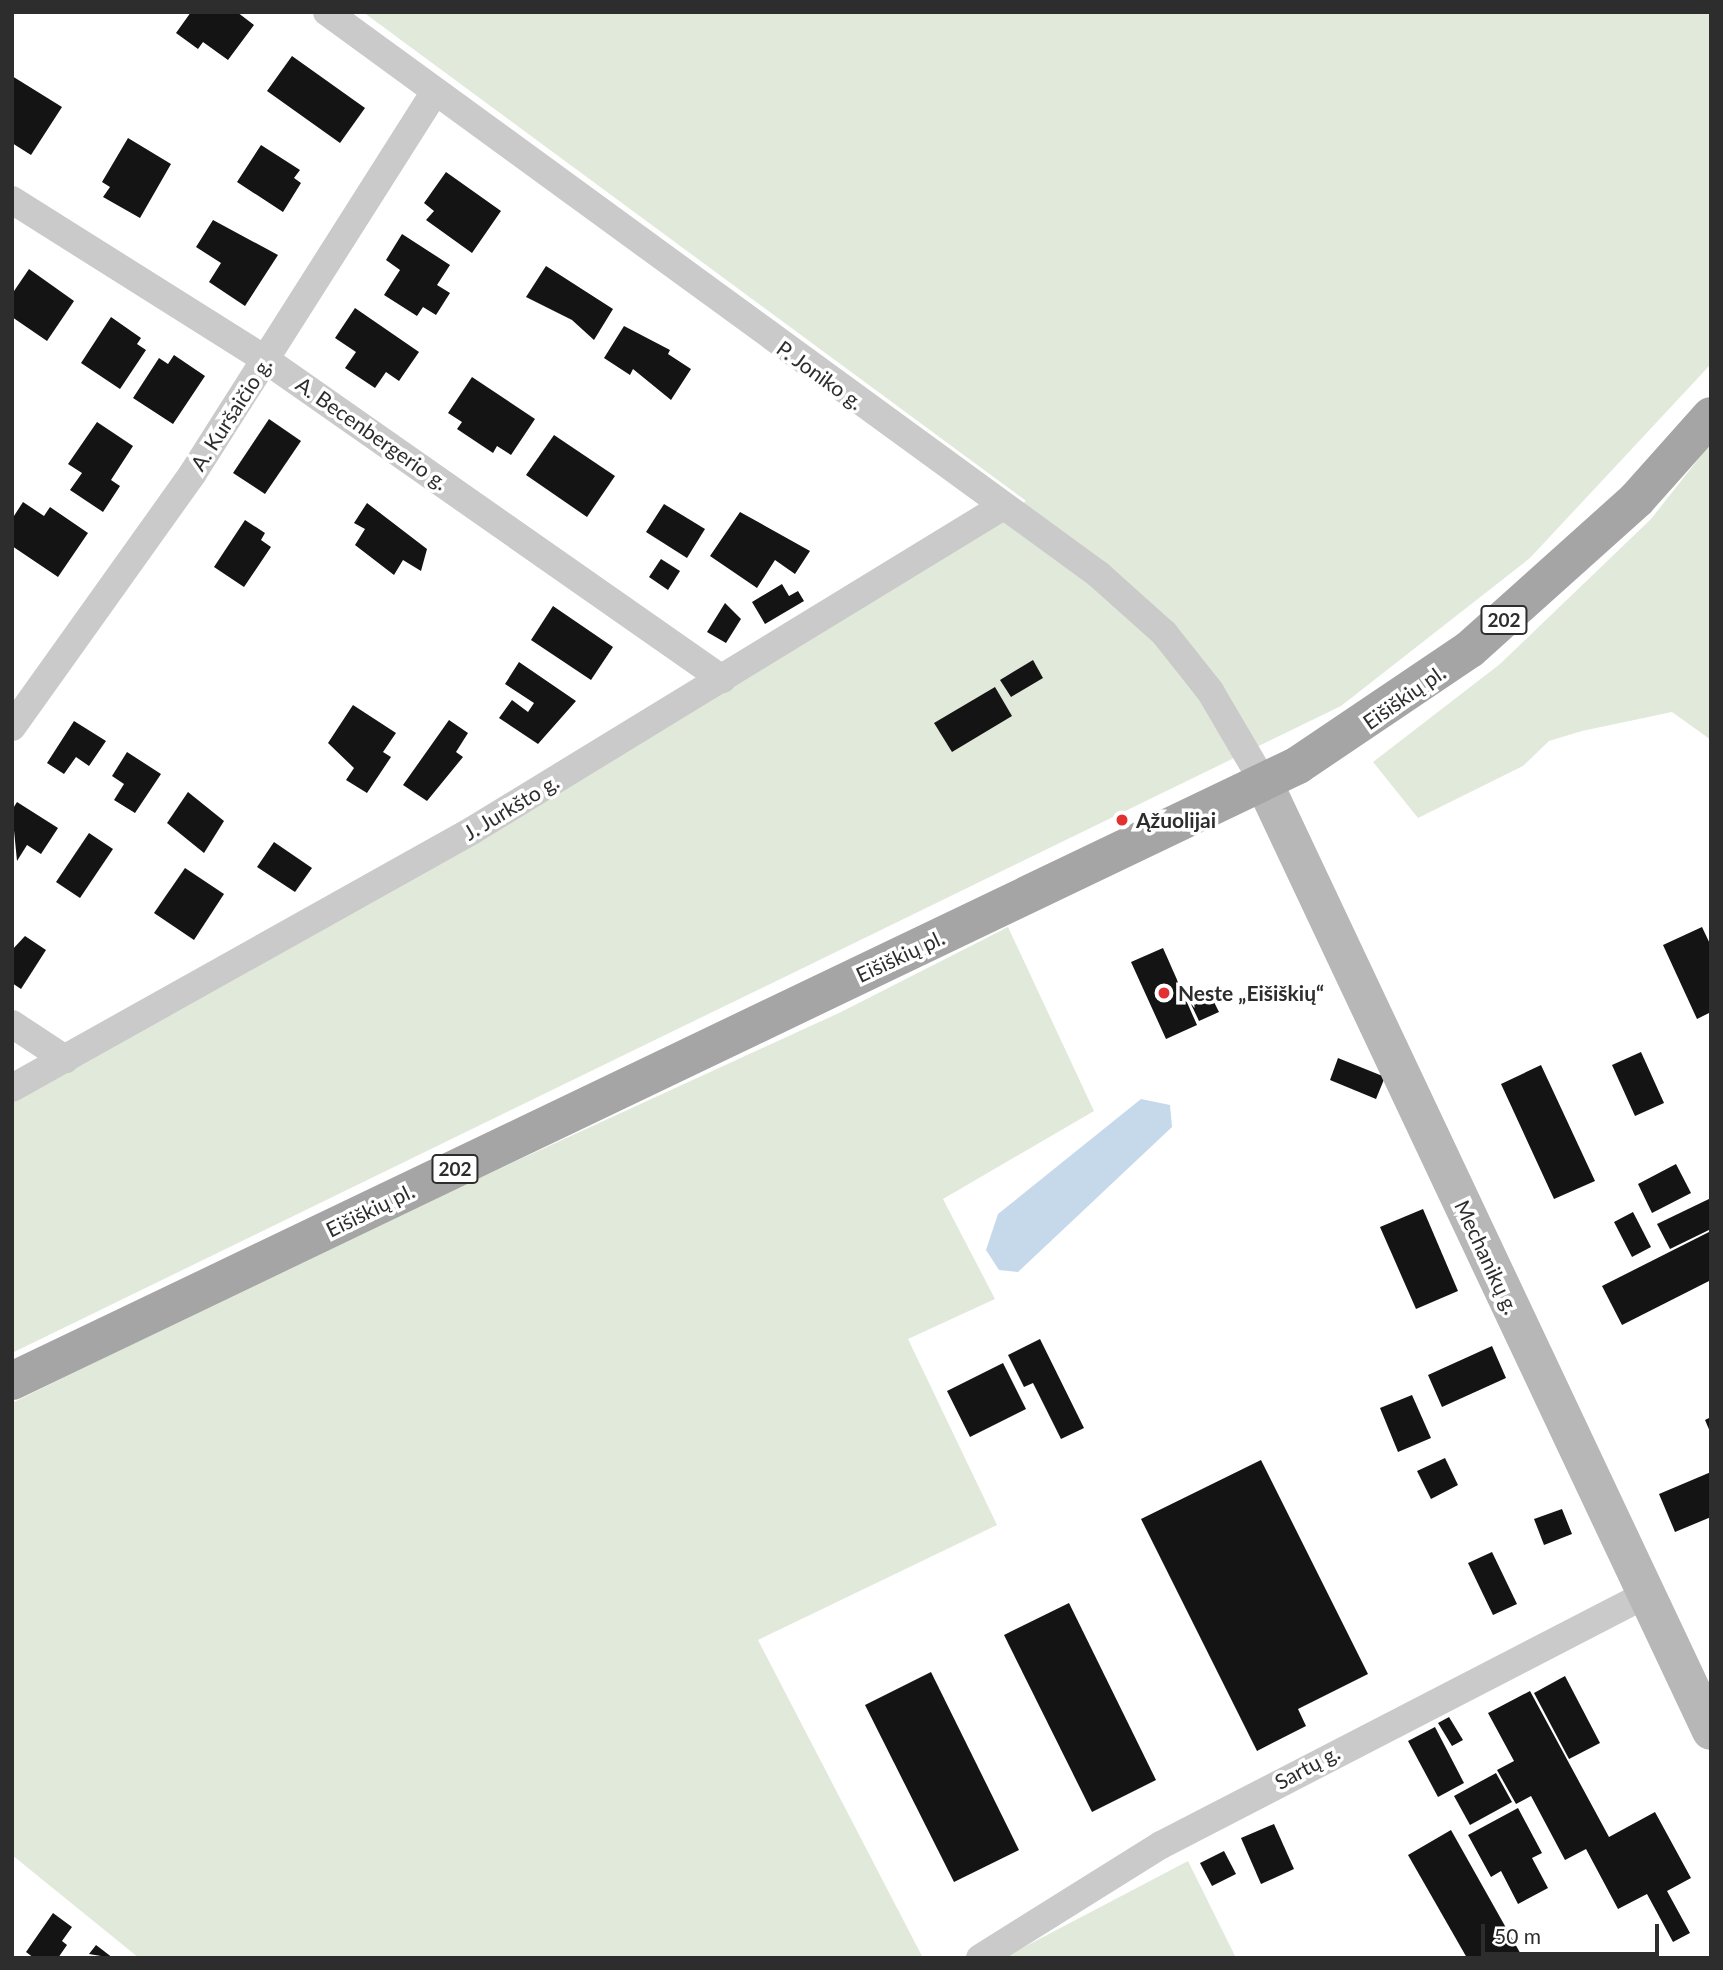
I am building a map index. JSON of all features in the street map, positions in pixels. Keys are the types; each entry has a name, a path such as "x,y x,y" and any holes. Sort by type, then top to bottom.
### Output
{"main road":[{"name":"Eišiškių pl.","path":"12,1381 1264,783 1371,722 1470,649 1637,499 1711,416"},
{"name":"Mechanikų g.","path":"1264,783 1711,1731"}],"street":[{"name":"P. Joniko g.","path":"327,12 1000,508 1061,546 1164,633 1210,691 1264,783"},
{"name":"A. Kuršaičio g.","path":"12,727 266,360 435,91"},
{"name":"A. Becenbergerio g.","path":"12,200 266,360 722,679"},
{"name":"J. Jurkšto g.","path":"12,1088 473,831 1000,508"},
{"path":"12,1024 65,1059"},
{"name":"Sartų g.","path":"980,1958 1161,1845 1645,1595"}],"green space":[{"path":"363,12 1711,12 1711,364 1530,558 1341,706 12,1353 12,1101 724,691 1026,501"},
{"path":"1711,443 1711,740 1672,712 1582,731 1549,741 1523,766 1418,818 1373,762 1500,664 1651,519"},
{"path":"1008,927 1094,1111 943,1199 995,1299 908,1339 997,1525 758,1640 923,1958 139,1958 12,1855 12,1403 346,1239 841,1012"},
{"path":"1188,1861 1236,1958 1003,1958"}],"water":[{"path":"1141,1099 1170,1105 1172,1127 1018,1272 999,1270 986,1250 998,1214"}],"building":[{"path":"191,12 237,12 254,25 228,60 203,42 198,49 176,33"},
{"path":"292,56 365,108 340,143 267,91"},
{"path":"12,76 62,107 31,155 12,143"},
{"path":"128,138 171,164 140,218 103,197 110,187 102,182"},
{"path":"261,145 300,170 294,178 301,183 283,212 237,182"},
{"path":"446,172 501,211 472,253 426,220 434,211 424,203"},
{"path":"213,220 278,255 245,306 209,282 221,263 196,247"},
{"path":"402,234 450,265 437,285 450,293 436,315 423,307 417,316 384,295 400,270 386,260"},
{"path":"546,266 613,309 594,340 572,320 526,297"},
{"path":"29,269 74,301 47,341 12,317 12,294"},
{"path":"355,308 419,352 399,381 386,372 375,388 345,368 356,352 335,338"},
{"path":"111,317 141,338 137,344 146,350 120,389 81,363"},
{"path":"624,326 670,350 668,354 691,369 671,400 633,369 630,375 604,358"},
{"path":"174,355 205,376 173,424 133,398 159,358 168,364"},
{"path":"472,377 535,419 511,455 497,446 493,453 457,429 462,422 448,413"},
{"path":"269,419 301,441 265,494 233,473"},
{"path":"97,422 133,446 111,480 120,486 103,512 70,490 82,473 68,464"},
{"path":"554,435 615,476 587,517 526,475"},
{"path":"23,502 44,516 50,507 88,533 58,577 12,546 12,519"},
{"path":"367,503 427,549 421,571 403,560 394,575 355,545 365,529 354,523"},
{"path":"664,504 705,529 687,558 646,532"},
{"path":"740,512 810,551 795,574 775,560 757,588 710,556"},
{"path":"245,520 265,533 261,540 271,547 244,587 214,567"},
{"path":"661,559 680,571 668,590 649,577"},
{"path":"782,584 789,596 798,591 804,601 765,624 752,602"},
{"path":"725,603 741,619 726,643 707,632"},
{"path":"553,606 613,647 591,680 531,640"},
{"path":"1033,660 1043,678 1011,697 1000,680"},
{"path":"519,662 576,701 538,744 499,718 512,700 528,712 534,703 505,684"},
{"path":"995,687 1012,716 952,752 934,723"},
{"path":"353,705 396,733 383,752 391,757 367,793 346,780 354,768 328,743"},
{"path":"449,720 468,733 456,752 463,757 427,801 403,785"},
{"path":"74,721 106,741 89,766 76,757 64,774 47,763"},
{"path":"127,752 161,774 135,813 114,800 124,784 112,776"},
{"path":"188,792 224,821 204,853 167,823"},
{"path":"17,802 58,828 41,854 27,845 17,861 12,810"},
{"path":"89,833 113,849 80,898 56,882"},
{"path":"274,842 312,868 295,892 257,867"},
{"path":"185,868 224,894 194,940 154,913"},
{"path":"1702,927 1711,946 1711,1012 1697,1019 1663,945"},
{"path":"25,936 46,950 21,989 12,983 12,950"},
{"name":"Neste „Eišiškių“","path":"1163,948 1197,1025 1166,1039 1131,962"},
{"path":"1209,992 1219,1012 1199,1021 1190,1002"},
{"path":"1641,1052 1664,1103 1635,1116 1612,1065"},
{"path":"1338,1058 1385,1077 1376,1099 1330,1080"},
{"path":"1541,1065 1595,1181 1554,1199 1501,1084"},
{"path":"1676,1164 1691,1193 1652,1213 1638,1184"},
{"path":"1711,1198 1711,1229 1670,1249 1657,1224"},
{"path":"1423,1209 1458,1291 1416,1309 1380,1227"},
{"path":"1633,1212 1651,1247 1632,1257 1614,1222"},
{"path":"1711,1231 1711,1280 1622,1325 1602,1286"},
{"path":"1040,1339 1084,1428 1061,1439 1033,1383 1024,1387 1008,1355"},
{"path":"1492,1346 1506,1378 1442,1407 1428,1375"},
{"path":"1003,1363 1026,1409 970,1437 947,1391"},
{"path":"1412,1395 1431,1438 1398,1452 1380,1408"},
{"path":"1711,1417 1711,1434 1705,1420"},
{"path":"1445,1458 1458,1485 1431,1499 1417,1471"},
{"path":"1261,1460 1368,1674 1298,1709 1306,1726 1257,1751 1141,1519"},
{"path":"1711,1472 1711,1517 1675,1532 1659,1494"},
{"path":"1562,1509 1572,1534 1544,1545 1534,1519"},
{"path":"1492,1552 1517,1604 1493,1615 1468,1563"},
{"path":"1069,1603 1156,1780 1092,1812 1004,1635"},
{"path":"931,1672 1019,1850 954,1882 865,1705"},
{"path":"1565,1676 1600,1743 1569,1759 1534,1693"},
{"path":"1530,1691 1609,1837 1655,1812 1691,1878 1667,1891 1690,1933 1673,1942 1647,1894 1618,1909 1586,1849 1565,1860 1531,1796 1516,1804 1497,1770 1514,1761 1488,1713"},
{"path":"1449,1717 1463,1740 1452,1746 1438,1723"},
{"path":"1435,1727 1464,1783 1438,1797 1408,1741"},
{"path":"1496,1773 1512,1802 1470,1825 1454,1796"},
{"path":"1518,1808 1542,1853 1532,1858 1548,1888 1518,1904 1501,1871 1491,1877 1468,1835"},
{"path":"1274,1824 1294,1869 1261,1884 1241,1838"},
{"path":"1451,1830 1523,1958 1467,1958 1408,1855"},
{"path":"1224,1851 1236,1874 1212,1886 1200,1863"},
{"path":"53,1913 72,1927 62,1941 67,1945 58,1958 34,1958 26,1952"},
{"path":"96,1945 113,1958 89,1954"}],"place":[{"name":"Ąžuolijai","path":"1122,820"},
{"name":"Neste „Eišiškių“","path":"1164,993"}]}
